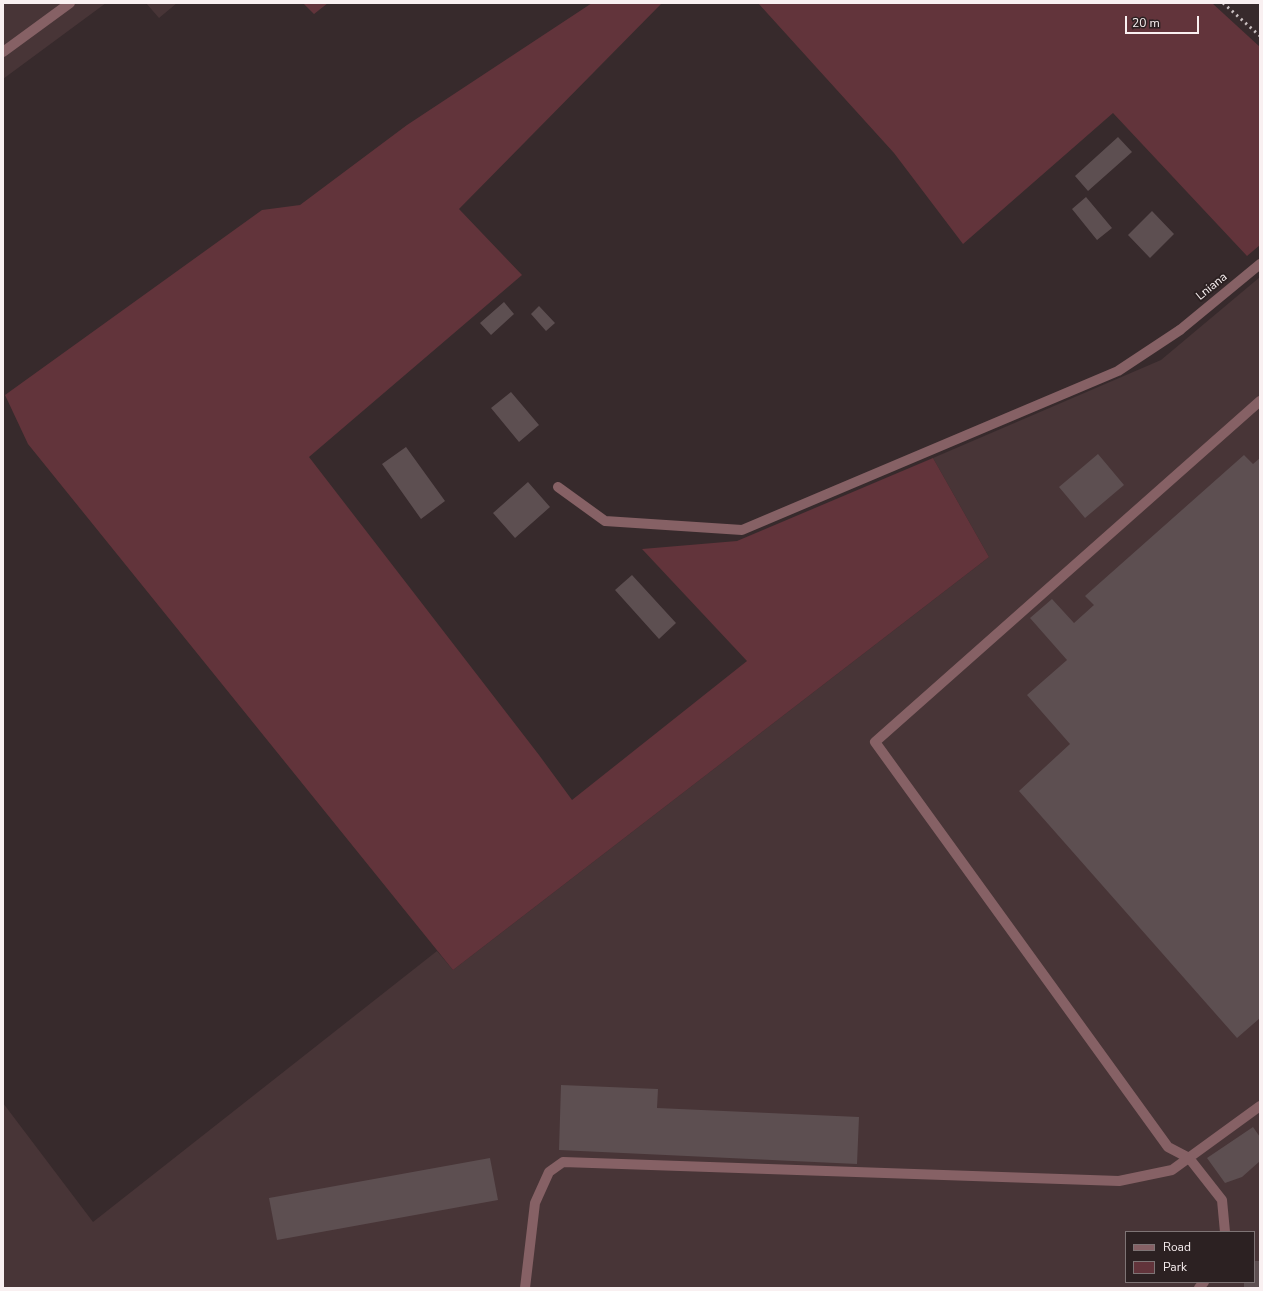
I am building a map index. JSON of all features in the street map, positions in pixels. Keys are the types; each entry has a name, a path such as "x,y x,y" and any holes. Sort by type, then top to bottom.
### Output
{"street":[{"path":"3,52 70,3"},
{"name":"Lniana","path":"558,487 605,521 742,530 1118,371 1180,330 1259,268"},
{"path":"1225,1231 1222,1200 1189,1158 1168,1147 876,742 1260,401"},
{"path":"525,1288 535,1203 550,1172 562,1162 1119,1181 1172,1170 1260,1106"}],"shaded area":[{"path":"3,3 106,3 3,79"},
{"path":"146,3 177,3 159,18"},
{"path":"1260,277 1260,1288 3,1288 3,1103 93,1222 437,951 453,970 989,557 933,458 1161,360"}],"green space":[{"path":"303,3 328,3 314,14"},
{"path":"592,3 662,3 459,209 522,275 309,457 572,800 747,661 642,549 737,541 933,458 989,557 453,970 28,444 5,395 262,210 300,205 407,125"},
{"path":"758,3 1212,3 1260,47 1260,245 1247,256 1113,113 963,244 894,153"}],"building":[{"path":"1118,137 1132,152 1088,191 1075,176"},
{"path":"1086,197 1112,228 1097,240 1072,209"},
{"path":"1152,211 1174,234 1150,258 1128,235"},
{"path":"504,302 514,314 491,335 480,323"},
{"path":"539,306 555,323 546,331 531,314"},
{"path":"511,392 539,425 519,442 491,408"},
{"path":"406,447 445,501 421,519 382,464"},
{"path":"1098,454 1124,485 1085,518 1059,487"},
{"path":"1244,455 1253,464 1260,458 1260,1018 1237,1038 1019,791 1070,744 1027,695 1067,660 1030,618 1052,599 1074,623 1094,605 1085,596"},
{"path":"528,482 550,507 515,538 493,513"},
{"path":"632,575 676,623 659,639 615,590"},
{"path":"561,1085 658,1089 657,1108 859,1117 857,1164 559,1150"},
{"path":"1253,1127 1260,1137 1260,1161 1242,1177 1225,1183 1207,1158"},
{"path":"490,1158 498,1200 277,1240 269,1198"},
{"path":"1255,1261 1260,1261 1260,1288 1244,1288 1244,1283 1255,1283"}],"railway":[{"path":"1223,3 1260,36"}]}
